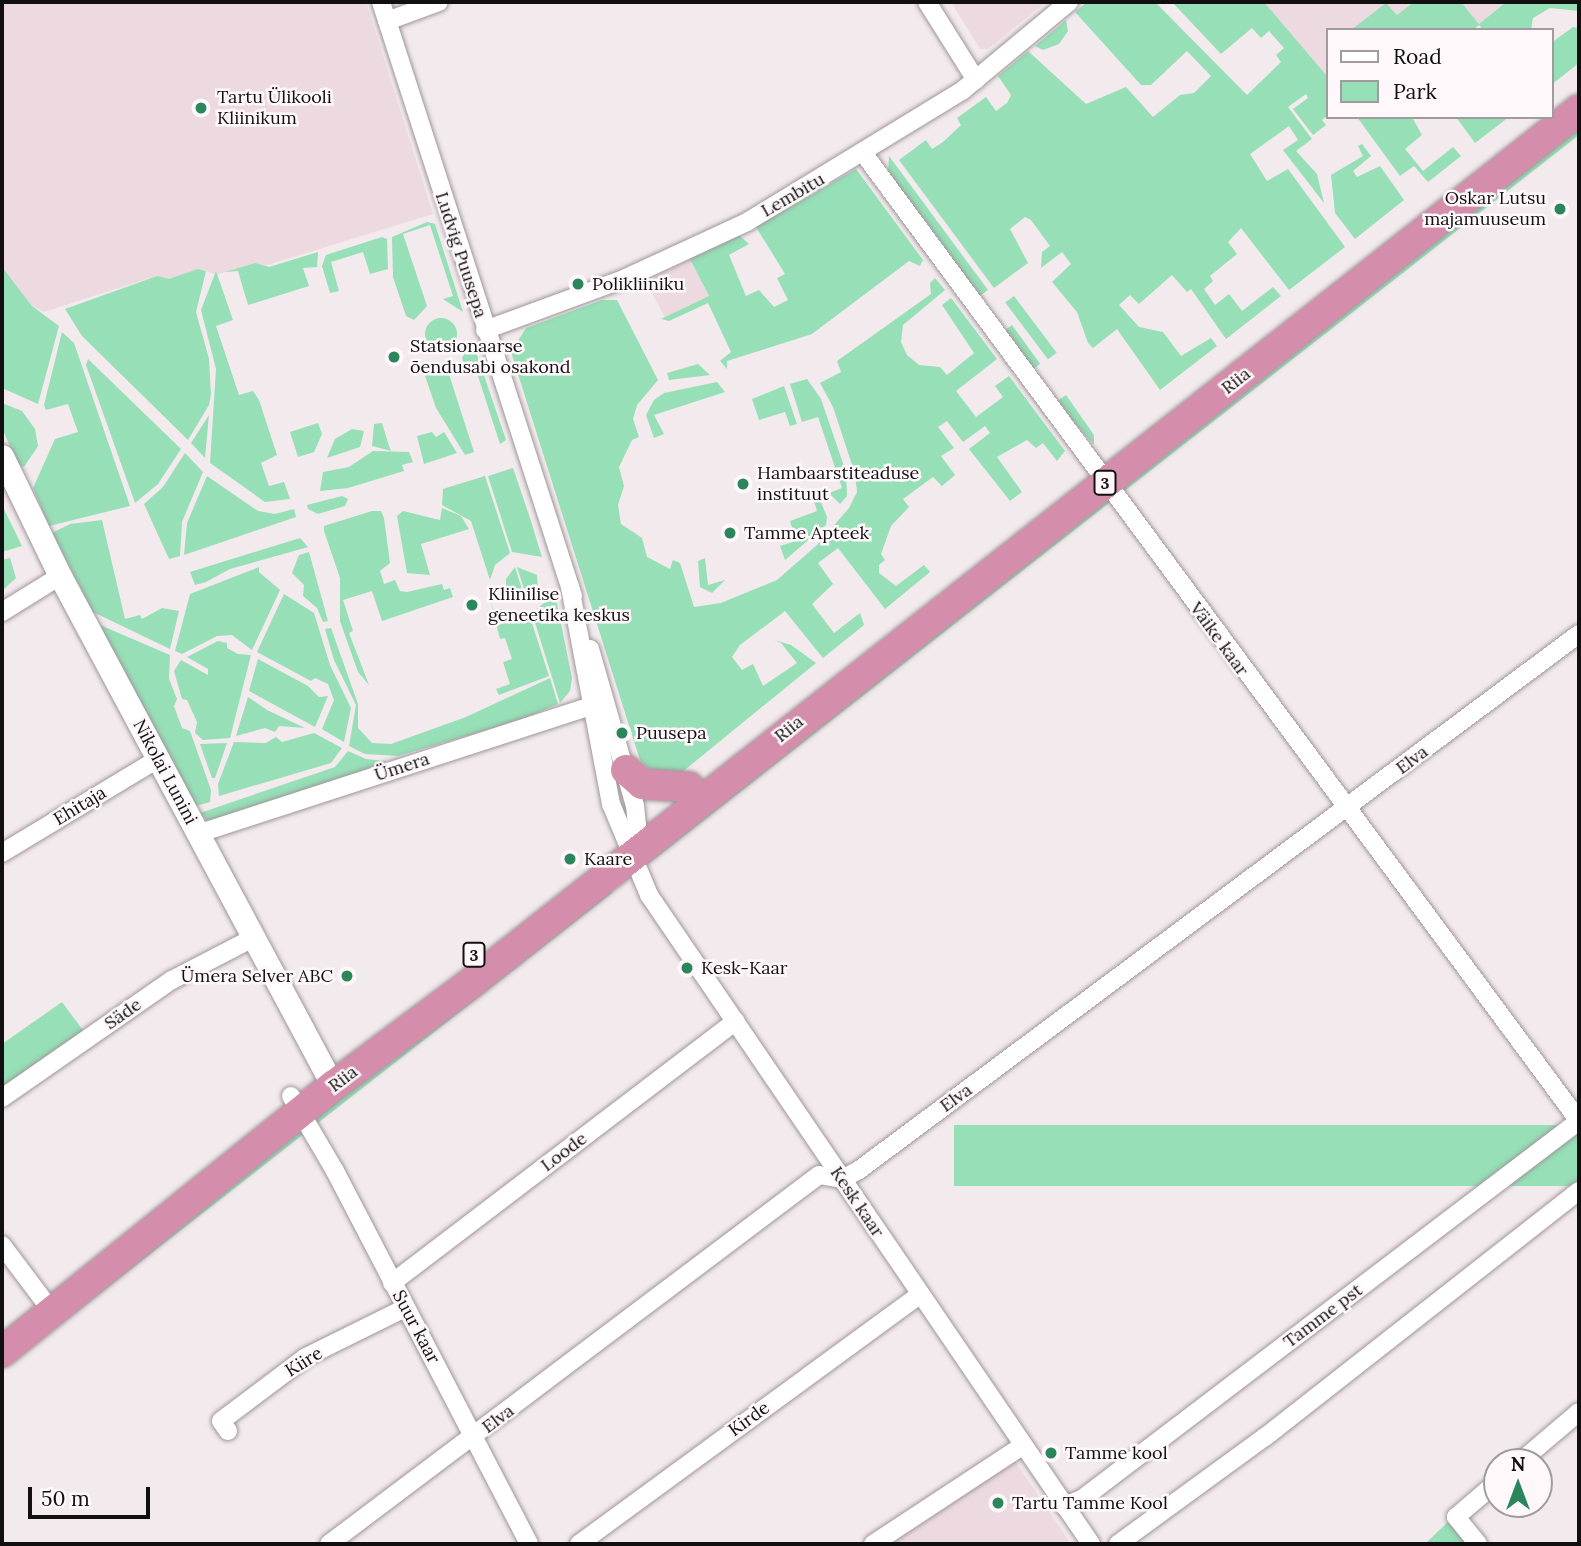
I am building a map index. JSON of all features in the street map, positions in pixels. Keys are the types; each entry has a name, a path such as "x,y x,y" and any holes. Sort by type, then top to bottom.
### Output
{"highway":[{"path":"1553,107 1579,87"},
{"name":"Riia","path":"630,840 689,788 1579,110"},
{"name":"Riia","path":"2,1333 1100,475 1539,119"},
{"path":"626,770 642,785 689,788"},
{"name":"Riia","path":"2,1352 296,1104"}],"street":[{"name":"Ludvig Puusepa","path":"380,2 570,587 630,840"},
{"path":"387,21 439,2"},
{"path":"927,2 976,80"},
{"name":"Lembitu","path":"485,330 675,256 747,222 863,154 976,80 1069,2"},
{"name":"Väike kaar","path":"863,154 1579,1121"},
{"name":"Nikolai Lunini","path":"2,456 60,576 251,939 328,1079"},
{"path":"2,612 60,576"},
{"name":"Elva","path":"329,1544 475,1437 819,1175 842,1179 1348,808 1579,634"},
{"name":"Ludvig Puusepa","path":"598,704 626,770 630,840"},
{"name":"Ümera","path":"197,834 598,704"},
{"name":"Ehitaja","path":"2,853 158,759"},
{"name":"Kesk kaar","path":"630,840 649,895 1091,1544"},
{"name":"Säde","path":"2,1098 172,980 251,939"},
{"name":"Loode","path":"393,1283 736,1021"},
{"name":"Suur kaar","path":"296,1104 475,1437 529,1544"},
{"name":"Tamme pst","path":"1064,1506 1082,1499 1579,1121"},
{"path":"1118,1544 1265,1437 1579,1191"},
{"path":"2,1245 44,1301"},
{"name":"Kirde","path":"579,1544 920,1294"},
{"name":"Kiire","path":"228,1431 221,1421 306,1357 405,1308"},
{"path":"1537,1448 1579,1412"},
{"path":"873,1544 1022,1446"},
{"path":"1478,1544 1456,1517 1483,1494"}],"shaded area":[{"name":"Tartu Ülikooli Kliinikum","path":"2,2 366,2 433,214 264,266 255,263 216,275 202,269 168,280 156,276 44,312 32,306 2,268"},
{"path":"951,2 1046,2 988,49 980,49"},
{"path":"1264,2 1414,2 1388,23 1390,28 1326,28 1326,75"},
{"path":"1461,2 1505,2 1479,24"},
{"path":"690,259 709,296 665,319 646,281"},
{"name":"Tartu Tamme Kool","path":"1015,1461 1071,1544 892,1544"}],"green space":[{"path":"1087,2 1155,2 1247,95 1281,62 1276,55 1284,48 1269,31 1261,38 1252,28 1221,54 1172,2 1264,2 1326,75 1326,117 1322,120 1326,125 1313,135 1293,109 1308,98 1306,94 1288,107 1312,139 1296,151 1317,174 1324,203 1283,150 1298,140 1289,126 1250,154 1267,181 1288,169 1345,247 1289,290 1241,228 1228,242 1237,254 1210,276 1213,281 1204,289 1215,305 1229,294 1242,311 1273,287 1281,296 1226,339 1191,289 1187,292 1172,275 1139,304 1130,295 1119,305 1139,327 1163,332 1181,356 1211,338 1217,346 1160,390 1117,329 1093,348 1088,343 1077,312 1052,282 1071,264 1062,252 1041,268 1042,252 1050,246 1031,220 1025,217 1010,229 1028,263 994,288 899,160 926,140 932,149 943,142 961,125 957,118 986,97 996,111 1007,103 1011,95 998,76 1028,51 1086,104 1126,87 1153,117 1180,95 1194,93 1211,76 1187,51 1151,85 1141,85 1075,12"},
{"path":"1414,2 1461,2 1479,24 1506,2 1579,2 1579,11 1550,8 1533,18 1531,28 1481,28 1479,25 1475,28 1354,28 1386,3 1397,15"},
{"path":"1066,20 1068,31 1059,44 1043,50 1035,46"},
{"path":"1573,27 1579,28 1579,63 1553,83 1553,42"},
{"path":"1358,119 1413,119 1422,135 1405,149 1423,171 1453,147 1461,156 1428,182 1414,166 1400,176"},
{"path":"1457,119 1506,119 1475,143"},
{"path":"1579,121 1579,135 648,864 650,854"},
{"path":"1362,144 1371,156 1353,171 1357,177 1380,166 1404,200 1355,239 1335,213 1331,175 1363,156 1358,146"},
{"path":"889,156 988,290 978,297 888,173"},
{"path":"856,169 923,260 920,266 909,261 812,334 727,361 727,369 720,361 731,352 708,303 669,321 661,319 709,296 690,259 739,235 749,244 729,255 746,296 759,290 774,307 788,300 777,278 785,274 756,227"},
{"path":"427,222 435,224 463,312 443,299 453,296 430,225 403,234 427,306 414,320 406,316 393,277 392,237"},
{"path":"382,237 387,239 388,269 370,274 363,252 331,262 339,291 330,293 322,266 326,255"},
{"path":"318,252 317,267 303,268 309,286 248,305 238,271 225,272 255,263 269,267"},
{"path":"2,267 32,306 59,326 38,404 2,388"},
{"path":"198,269 206,271 196,312 209,359 211,394 209,405 188,440 82,336 65,309 157,276 169,279"},
{"path":"216,271 233,320 216,326 239,395 253,391 259,400 277,455 261,463 269,486 284,482 290,499 265,502 210,463 216,369 201,310"},
{"path":"935,278 945,290 903,325 901,342 907,355 919,365 940,367 947,375 974,353 942,305 951,298 997,359 956,391 976,417 1003,397 995,386 1009,376 1065,451 1057,461 1043,443 1036,448 1027,440 997,457 1022,492 1010,501 969,449 990,433 985,426 963,442 947,421 938,427 954,448 941,456 955,475 942,486 933,477 903,499 909,507 891,526 881,554 885,560 879,565 879,573 896,586 924,565 930,572 885,609 838,548 818,563 833,584 812,604 834,633 860,613 864,625 823,658 785,611 740,645 732,657 742,670 753,664 763,686 797,663 781,643 774,640 791,645 816,663 681,773 651,771 640,760 511,352 526,328 602,300 617,300 658,380 637,405 633,419 639,437 632,440 619,467 624,486 618,505 621,524 642,538 647,557 670,569 673,560 680,563 694,607 721,603 777,580 817,545 849,508 857,492 855,474 833,407 820,383 841,372 837,361 931,294 930,283"},
{"path":"1014,296 1057,353 1048,359 1005,303"},
{"path":"441,318 452,323 457,334 452,345 441,350 430,345 425,334 430,323"},
{"path":"1012,325 1040,364 1031,370 1003,331"},
{"path":"62,332 74,343 130,506 49,526 33,488 55,439 78,432 68,404 46,410 44,405"},
{"path":"472,340 506,440 500,444 475,367 466,369 462,358"},
{"path":"88,359 181,449 158,484 135,503 86,365"},
{"path":"427,362 446,365 474,452 465,455 436,408 423,370"},
{"path":"698,364 710,375 669,380 667,373"},
{"path":"807,379 821,399 846,472 847,496 840,504 829,493 842,488 818,417 802,422 790,384"},
{"path":"717,382 725,392 654,415 664,434 654,438 646,415 654,400 664,393"},
{"path":"784,386 797,424 790,426 785,412 759,420 752,399"},
{"path":"1066,395 1094,435 1094,445 1056,402"},
{"path":"2,403 22,411 35,429 38,446 24,467 18,465 2,428"},
{"path":"209,415 205,458 191,443"},
{"path":"318,423 322,434 314,452 298,457 290,432"},
{"path":"382,423 391,451 372,446 374,424"},
{"path":"352,429 364,431 360,447 327,458 335,439"},
{"path":"432,432 436,437 444,432 457,453 424,464 417,436"},
{"path":"373,451 409,452 413,462 402,465 404,471 348,488 320,491 323,472 349,467"},
{"path":"185,453 203,472 182,522 180,556 169,559 144,504 163,487"},
{"path":"513,468 542,557 512,552 488,476"},
{"path":"207,476 258,511 275,514 294,509 296,517 184,555 187,523"},
{"path":"485,476 510,553 495,565 490,580 471,521 442,505 443,489"},
{"path":"342,496 348,499 345,506 318,514 308,509 307,505"},
{"path":"819,497 827,517 826,525 785,560 780,546 796,541 790,521 817,511 813,498"},
{"path":"2,505 22,546 2,552"},
{"path":"442,508 461,516 469,529 421,544 430,575 407,573 397,516 403,511 440,520"},
{"path":"372,511 381,511 384,518 390,563 380,571 384,584 395,580 400,591 407,592 442,584 444,590 450,588 453,597 382,621 372,591 343,600 353,631 349,633 369,685 358,672 340,621 340,578 324,526"},
{"path":"102,520 125,619 140,615 142,619 162,608 179,611 170,649 93,612 52,533 70,524"},
{"path":"300,538 308,547 230,569 206,582 195,585 190,572"},
{"path":"309,552 328,621 323,622 317,608 303,596 304,585 292,573 299,555"},
{"path":"10,558 16,578 2,591 2,560"},
{"path":"705,558 708,585 725,580 712,593 700,587 698,561"},
{"path":"259,567 259,572 280,590 252,650 232,635 217,636 182,654 175,651 190,594"},
{"path":"515,567 525,599 515,598 506,589 506,579"},
{"path":"517,567 537,575 538,589 527,598"},
{"path":"284,594 314,613 330,665 351,708 344,742 322,729 334,700 328,684 315,678 311,681 257,652"},
{"path":"555,594 572,678 570,691 560,703 532,613"},
{"path":"491,603 499,625 504,623 500,609 529,614 549,676 499,695 496,689 510,684 503,662 512,659 505,638 500,639"},
{"path":"100,625 170,655 169,679 177,699 174,706 182,728 190,731 211,790 210,802 196,806"},
{"path":"331,628 358,704 358,728 372,743 391,744 466,717 550,678 558,704 520,720 398,756 365,754 349,746 356,705 334,660 325,629"},
{"path":"218,641 227,643 227,648 238,654 251,655 230,738 203,740 195,733 197,722 187,700 182,699 174,671 181,660 208,675 208,669 187,657"},
{"path":"258,659 308,686 319,697 328,696 315,727 249,691"},
{"path":"248,697 267,710 305,728 279,726 275,732 265,728 236,736"},
{"path":"314,733 342,748 331,763 219,796 218,784 234,742 266,743 276,737 282,742"},
{"path":"227,743 215,778 212,778 200,744"},
{"path":"348,751 366,759 386,761 386,766 208,821 200,813 335,767"},
{"path":"607,884 612,893 2,1370 2,1360"},
{"path":"62,1002 88,1037 2,1095 2,1044"},
{"path":"954,1125 1579,1125 1579,1186 954,1186"},
{"path":"1454,1516 1477,1544 1425,1544"}],"place":[{"name":"Tartu Ülikooli Kliinikum","path":"201,108"},
{"name":"Oskar Lutsu majamuuseum","path":"1560,209"},
{"name":"Polikliiniku","path":"578,284"},
{"name":"Statsionaarse õendusabi osakond","path":"394,357"},
{"name":"Hambaarstiteaduse instituut","path":"743,484"},
{"name":"Tamme Apteek","path":"730,533"},
{"name":"Kliinilise geneetika keskus","path":"472,605"},
{"name":"Puusepa","path":"622,733"},
{"name":"Kaare","path":"570,859"},
{"name":"Kesk-Kaar","path":"687,968"},
{"name":"Ümera Selver ABC","path":"347,976"},
{"name":"Tamme kool","path":"1051,1453"},
{"name":"Tartu Tamme Kool","path":"998,1503"}]}
